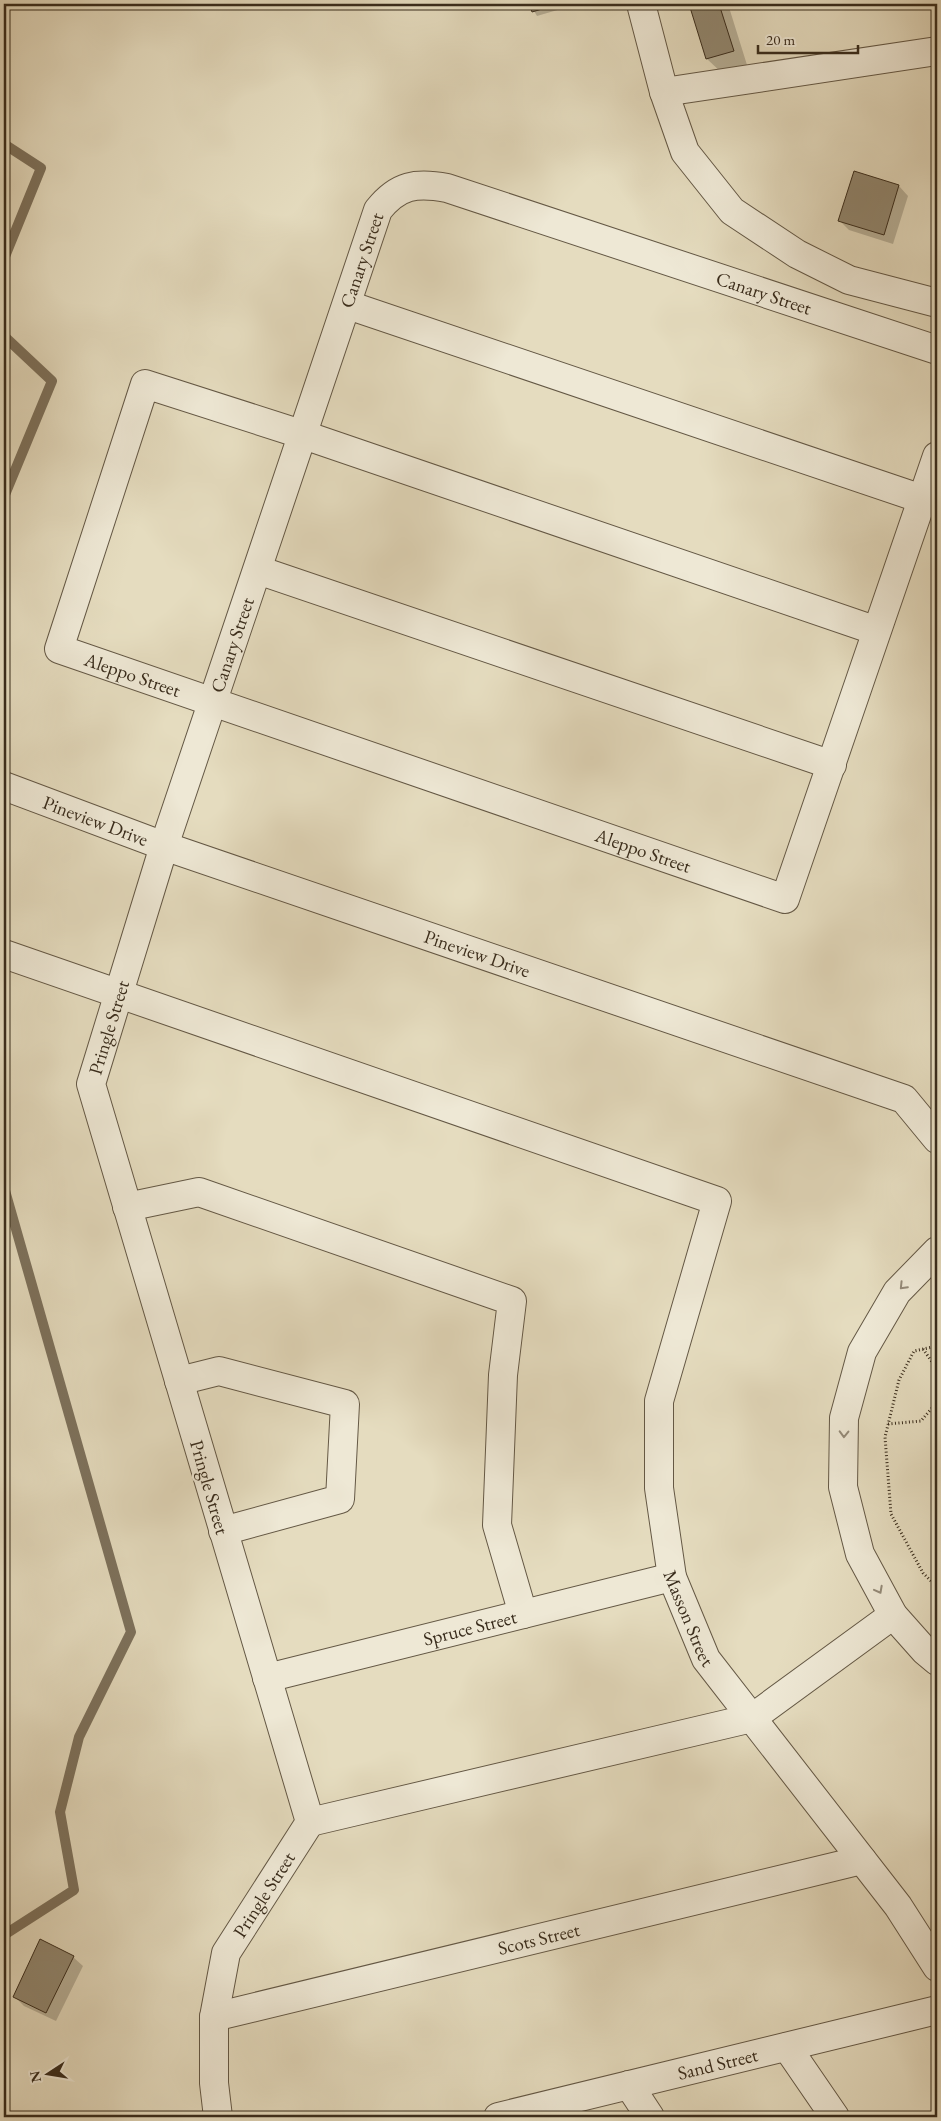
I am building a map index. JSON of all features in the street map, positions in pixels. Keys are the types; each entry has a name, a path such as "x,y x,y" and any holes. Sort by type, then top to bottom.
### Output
{"street":[{"path":"641,4 664,92 685,152 732,211 797,254 849,280 937,303"},
{"path":"664,92 937,52"},
{"name":"Canary Street","path":"164,846 348,306 378,210 389,196 406,187 427,184 447,188 937,350"},
{"path":"348,306 922,499"},
{"name":"Aleppo Street","path":"304,435 145,384 58,649 785,899 937,456"},
{"path":"304,435 877,632"},
{"path":"258,570 832,765"},
{"name":"Pineview Drive","path":"4,786 164,846 904,1099 937,1139"},
{"name":"Pringle Street","path":"164,846 91,1084 310,1822 226,1953 214,2018 214,2083 218,2117"},
{"path":"4,954 119,993"},
{"name":"Masson Street","path":"119,993 717,1201 659,1401 659,1488 672,1577 706,1659 898,1906 937,1967"},
{"path":"127,1207 199,1192 512,1301 503,1375 497,1525 523,1614"},
{"path":"937,1251 897,1292 862,1352 844,1418 843,1487 860,1554 893,1614 937,1661"},
{"path":"179,1381 219,1371 345,1404 340,1499 223,1531"},
{"name":"Spruce Street","path":"267,1678 672,1577"},
{"path":"310,1822 752,1718 893,1614"},
{"name":"Scots Street","path":"214,2018 862,1860"},
{"name":"Sand Street","path":"498,2117 937,2010"},
{"path":"787,2047 836,2117"},
{"path":"629,2085 650,2117"}],"path":[{"path":"937,1346 914,1351 899,1380 885,1437 891,1514 923,1573 937,1587"},
{"path":"923,1349 937,1369"},
{"path":"888,1424 921,1421 937,1402"}],"building":[{"path":"529,4 559,4 532,12"},
{"path":"689,4 719,4 734,51 706,59"},
{"path":"854,171 899,185 884,235 838,221"},
{"path":"40,1939 74,1956 46,2013 13,1997"}],"waterway":[{"path":"4,144 41,168 4,259"},
{"path":"4,336 52,381 4,497"},
{"path":"4,1187 131,1632 79,1737 60,1812 74,1890 4,1935"}]}
